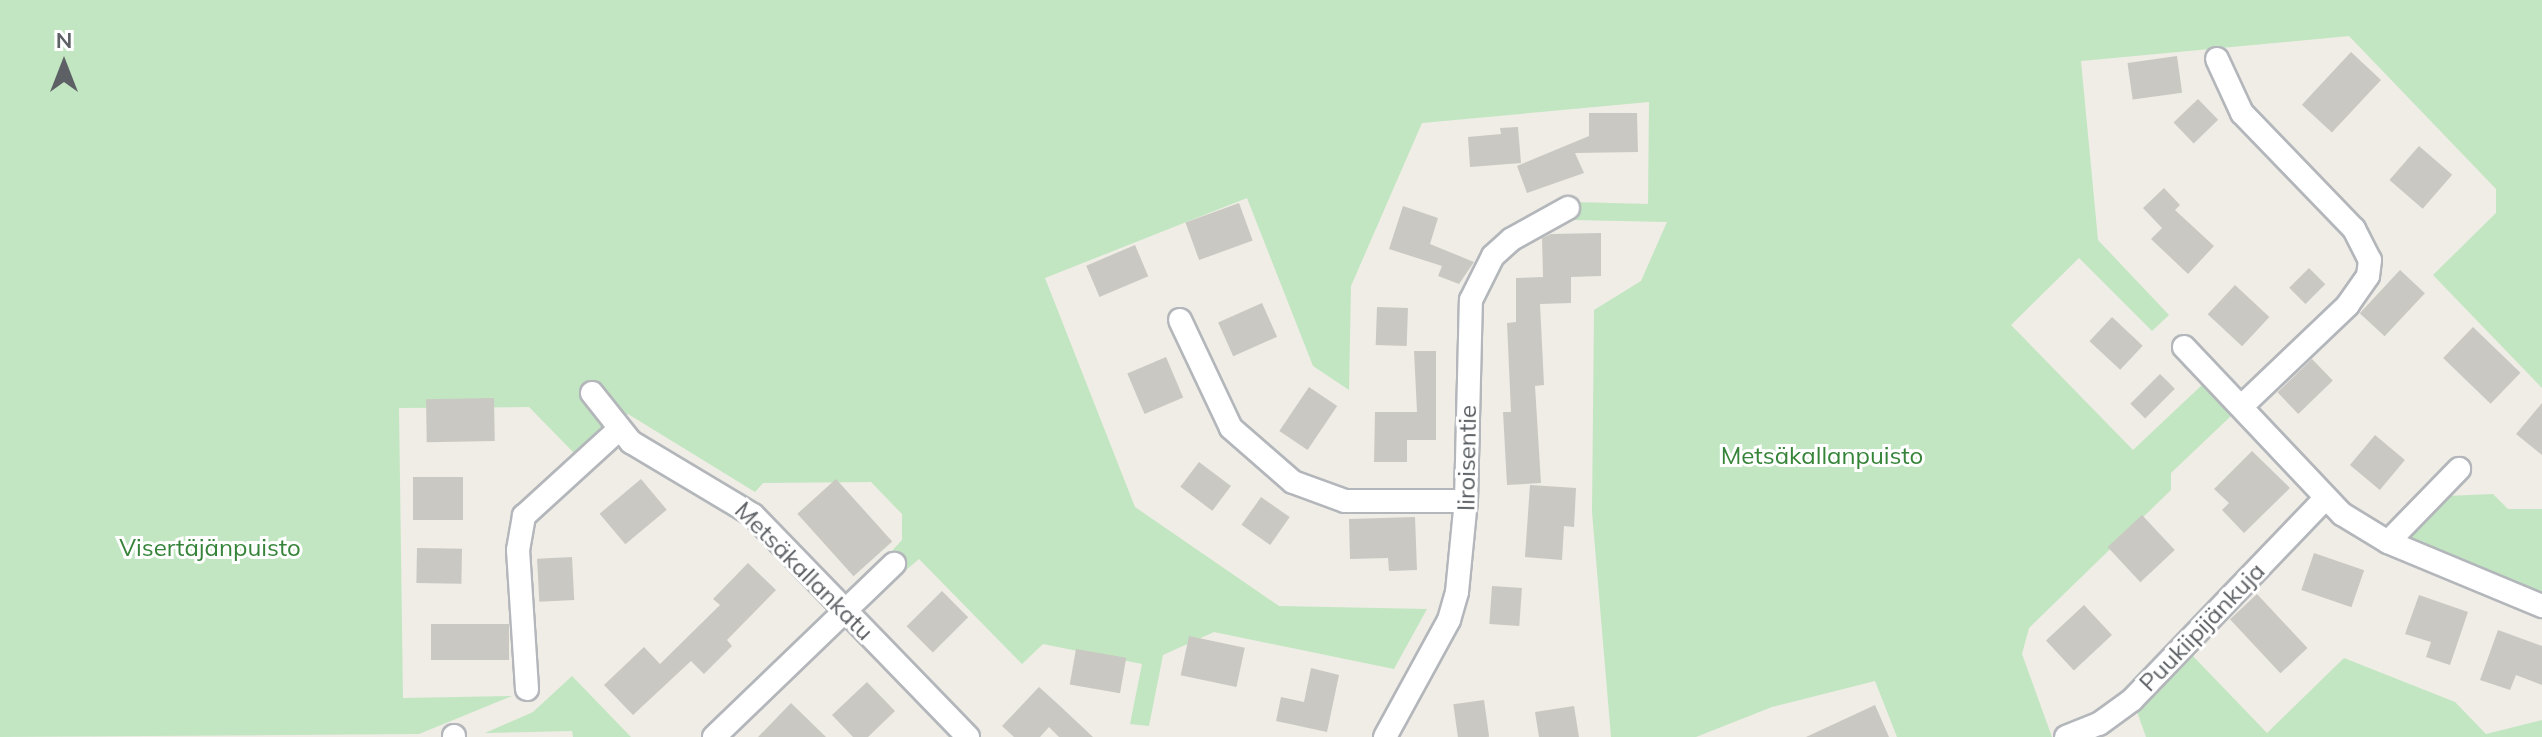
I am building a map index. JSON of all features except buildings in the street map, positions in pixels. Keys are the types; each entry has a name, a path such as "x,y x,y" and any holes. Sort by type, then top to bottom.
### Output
{"street":[{"path":"2217,59 2242,113 2354,229 2370,260 2368,276 2348,305 2243,405"},
{"name":"Iiroisentie","path":"1385,737 1449,620 1463,560 1471,300 1493,256 1512,239 1568,208"},
{"path":"1180,320 1231,428 1293,482 1345,501 1466,501"},
{"path":"2184,347 2243,405 2325,499 2388,542 2542,606"},
{"name":"Metsäkallankatu","path":"592,393 617,431 753,515 968,737"},
{"path":"527,689 518,550 524,516 617,431"},
{"path":"2388,542 2459,469"},
{"name":"Puukiipijänkuja","path":"2066,737 2099,724 2132,700 2325,499"},
{"path":"714,737 894,564"}],"green space":[{"path":"0,0 2542,0 2542,388 2433,275 2496,213 2496,189 2349,36 2081,61 2098,240 2169,315 2152,331 2079,258 2011,325 2133,450 2203,384 2232,415 2171,473 2171,490 2029,628 2022,654 2052,737 1897,737 1875,681 1772,707 1696,737 1611,737 1592,512 1594,310 1641,281 1667,222 1574,220 1575,202 1648,204 1649,102 1422,123 1351,286 1349,390 1313,366 1247,198 1045,278 1135,507 1279,606 1427,609 1394,669 1214,632 1163,655 1149,726 1130,724 1142,664 1043,644 1022,664 919,559 906,570 890,553 902,540 902,514 871,482 763,483 755,492 628,414 575,454 529,407 399,408 403,698 512,696 419,734 0,737"},
{"path":"2493,494 2508,509 2542,509 2542,598 2407,536 2447,496"},
{"path":"2190,653 2267,733 2344,658 2455,702 2486,734 2542,720 2542,737 2146,737 2135,706"},
{"path":"572,676 631,737 573,737 572,731 485,733 533,712"}],"park label":[{"name":"Metsäkallanpuisto","path":"1822,456"},
{"name":"Visertäjänpuisto","path":"210,548"}]}
